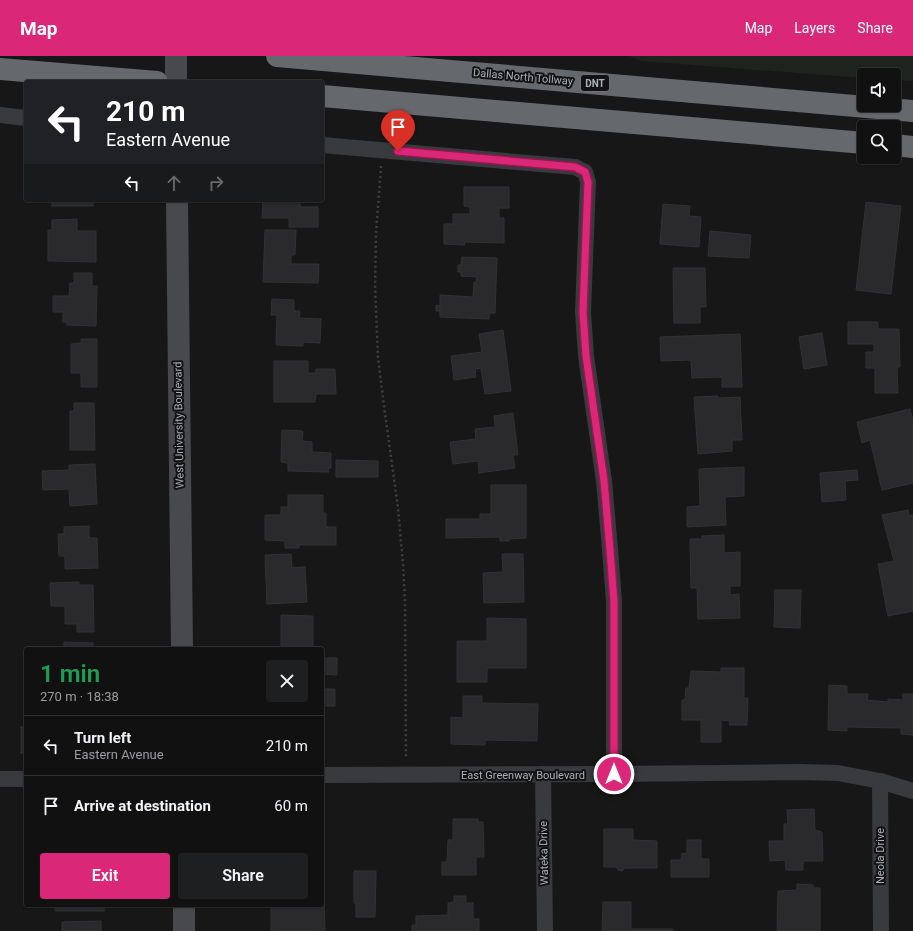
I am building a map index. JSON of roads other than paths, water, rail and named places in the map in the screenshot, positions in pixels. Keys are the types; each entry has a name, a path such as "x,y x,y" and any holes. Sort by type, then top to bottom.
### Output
{"highway":[{"name":"Dallas North Tollway","path":"277,56 913,110"},
{"path":"0,69 133,80"},
{"path":"324,96 857,142"},
{"path":"901,146 913,147"}],"street":[{"path":"176,56 176,80"},
{"path":"0,115 24,118"},
{"path":"324,145 575,167 585,172 588,182 583,312 586,356 604,481 614,602 614,774"},
{"name":"West University Boulevard","path":"177,202 182,647"},
{"name":"East Greenway Boulevard","path":"324,775 838,773 880,781 913,791"},
{"name":"Wateka Drive","path":"543,774 545,931"},
{"path":"0,779 24,779"},
{"name":"Neola Drive","path":"880,781 881,931"},
{"path":"184,907 184,931"}]}
